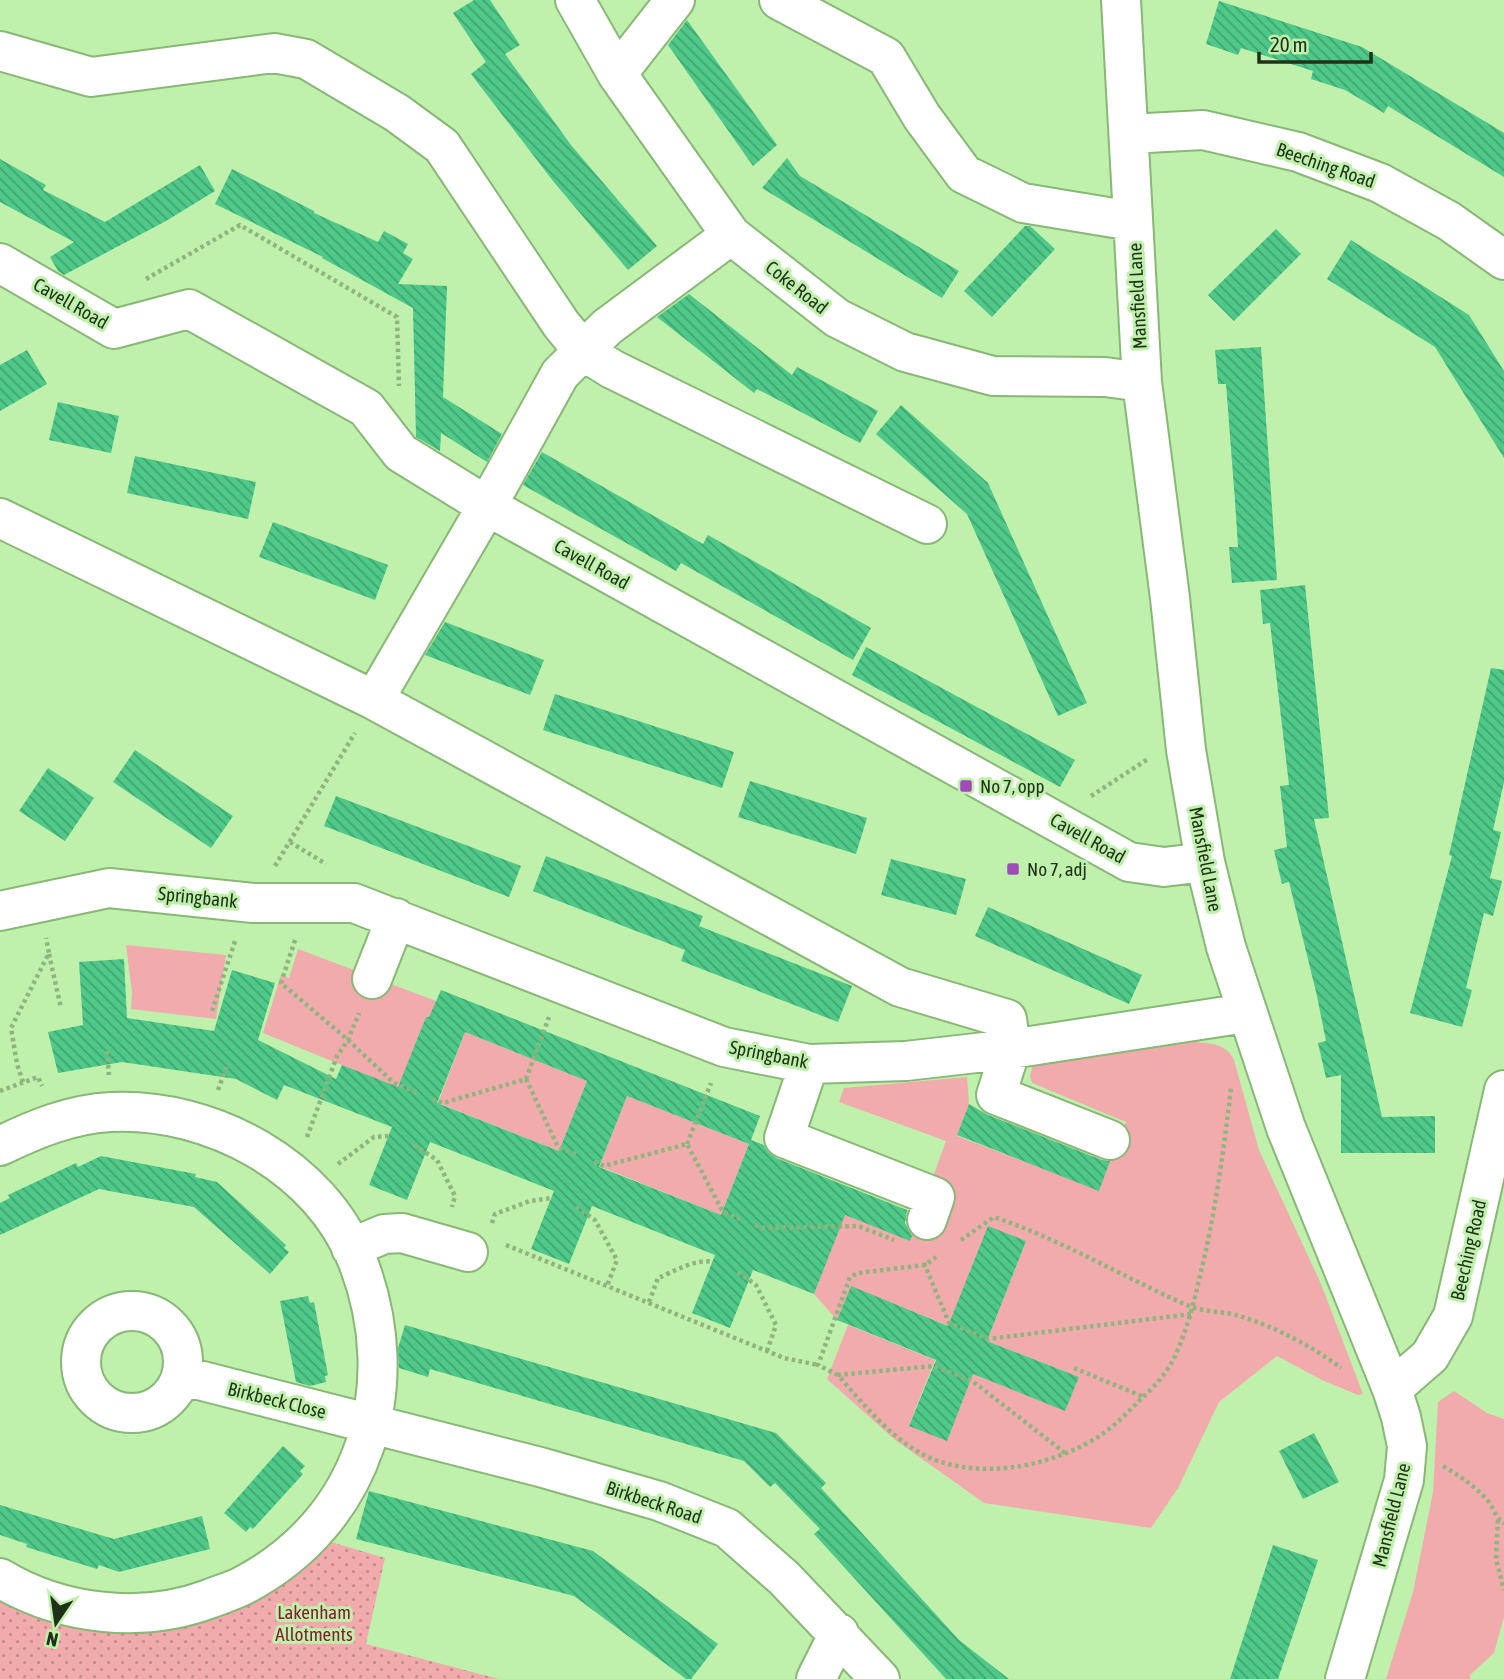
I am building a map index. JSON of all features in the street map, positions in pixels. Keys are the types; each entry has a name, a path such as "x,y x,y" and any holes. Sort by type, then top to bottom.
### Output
{"street":[{"name":"Coke Road","path":"575,0 617,74 731,234 837,318 905,352 993,376 1105,377 1142,382"},
{"path":"617,74 675,0"},
{"path":"779,0 886,57 922,117 964,174 1023,203 1132,221"},
{"name":"Mansfield Lane","path":"1121,0 1142,382 1170,598 1186,750 1205,862 1246,1013 1286,1128 1392,1389 1407,1446 1404,1480 1345,1679"},
{"path":"0,51 91,77 274,53 306,59 397,113 442,146 561,324 583,351 612,369 927,524"},
{"name":"Beeching Road","path":"1129,134 1203,130 1298,152 1380,183 1449,221 1504,260"},
{"path":"374,700 560,374 607,327 731,234"},
{"name":"Cavell Road","path":"0,263 114,329 189,309 366,408 401,453 487,506 1129,862 1164,867 1205,862"},
{"path":"0,517 374,700 900,987 1007,1019 994,1051 996,1095 1110,1140"},
{"name":"Springbank","path":"0,911 109,888 253,903 354,903 724,1047 809,1064 874,1063 994,1051 1246,1013"},
{"path":"366,994 396,918"},
{"path":"809,1064 785,1138 935,1197 916,1232"},
{"name":"Beeching Road","path":"1392,1389 1430,1356 1453,1316 1504,1090"},
{"path":"0,1146 35,1129 90,1114 156,1113 206,1124 242,1139 282,1164 315,1195 342,1230 358,1262 376,1322 379,1380 366,1445 349,1483 326,1518 285,1559 243,1586 190,1606 129,1614 71,1607 18,1589 0,1578"},
{"path":"351,1248 384,1234 402,1233 475,1241"},
{"name":"Birkbeck Close","path":"183,1376 372,1423"},
{"name":"Birkbeck Road","path":"372,1423 659,1501 727,1528 784,1578 880,1679"},
{"path":"816,1679 839,1633"}],"path":[{"path":"114,329 140,282 240,225 397,317 399,417 389,438"},
{"path":"282,855 374,700"},
{"path":"1055,820 1152,756 1186,750"},
{"path":"290,842 330,866"},
{"path":"39,902 61,1008"},
{"path":"212,1011 238,932"},
{"path":"23,1082 11,1028 49,953"},
{"path":"290,954 281,983 394,1083 418,1093"},
{"path":"309,1135 337,1056 348,1040 366,994"},
{"path":"543,1035 526,1079 558,1147 578,1155"},
{"path":"107,1051 110,1087"},
{"path":"215,1098 228,1063"},
{"path":"432,1099 443,1103 526,1079"},
{"path":"414,1145 437,1160 475,1241 607,1286 783,1358 818,1365 838,1376 898,1438 927,1457 959,1468 1000,1469 1038,1462 1065,1453 1101,1435 1144,1397 1173,1361 1193,1307 1215,1205 1231,1087"},
{"path":"705,1097 687,1144 723,1212 740,1219"},
{"path":"338,1164 374,1138 388,1136"},
{"path":"594,1161 604,1166 687,1144"},
{"path":"475,1241 495,1214 530,1201 552,1198"},
{"path":"576,1207 595,1220 617,1260 607,1286"},
{"path":"994,1217 1030,1229 1193,1307 1235,1314 1273,1329 1317,1350 1349,1375"},
{"path":"755,1225 763,1228 858,1226 916,1232"},
{"path":"649,1302 658,1278 696,1263 712,1262"},
{"path":"818,1365 846,1283 849,1277 858,1273 925,1265 949,1323 988,1339 1191,1314"},
{"path":"738,1272 756,1285 776,1325 766,1351"},
{"path":"838,1376 933,1366 971,1380 1065,1453"},
{"path":"1074,1368 1144,1397"},
{"path":"1407,1446 1464,1478 1489,1503 1498,1520 1504,1524"},
{"path":"1498,1520 1496,1559 1504,1590"}],"green space":[{"path":"126,945 226,955 216,1019 131,1009 132,993"},
{"path":"298,949 436,1001 430,1018 426,1017 398,1088 263,1033 281,975 289,978"},
{"path":"465,1032 587,1081 559,1151 438,1103"},
{"path":"1195,1042 1223,1047 1234,1060 1259,1150 1321,1284 1363,1394 1358,1395 1322,1380 1277,1356 1219,1402 1178,1488 1151,1528 984,1503 894,1439 827,1379 848,1325 935,1360 909,1425 947,1440 973,1374 1065,1410 1079,1377 987,1341 1026,1241 988,1227 949,1326 851,1287 837,1320 814,1294 828,1257 777,1189 910,1240 946,1141 839,1102 844,1088 967,1077 969,1104 957,1136 1098,1190 1126,1122 1032,1083 1030,1076 1033,1065"},
{"path":"627,1096 749,1144 721,1215 601,1167"},
{"path":"1454,1391 1487,1413 1504,1419 1504,1617 1494,1653 1470,1675 1470,1679 1386,1679 1413,1592 1433,1492 1438,1402"},
{"name":"Lakenham Allotments","path":"321,1539 385,1558 366,1644 499,1679 0,1679 0,1593 152,1628"}],"building":[{"path":"474,0 490,0 520,45 505,54 571,145 657,246 628,270 553,181 471,74 486,62 453,13"},
{"path":"1219,1 1362,47 1504,133 1504,177 1388,106 1384,113 1345,90 1311,79 1313,71 1241,48 1238,55 1206,44"},
{"path":"687,20 777,145 753,166 668,45"},
{"path":"787,158 800,176 959,271 942,298 762,188"},
{"path":"0,159 46,185 43,190 105,222 200,165 215,191 166,221 64,275 58,271 50,257 74,242 0,202"},
{"path":"232,169 314,213 378,242 384,231 408,244 403,253 413,259 398,284 447,286 443,397 502,434 487,462 441,433 440,451 416,437 413,308 323,257 215,204"},
{"path":"1025,226 1030,226 1055,249 992,317 964,291"},
{"path":"1276,229 1301,254 1234,321 1208,295"},
{"path":"1351,240 1469,315 1504,371 1504,458 1435,347 1327,279"},
{"path":"689,294 792,375 797,367 878,411 860,443 757,389 754,393 657,317"},
{"path":"1261,347 1277,580 1232,583 1229,547 1238,547 1235,501 1226,384 1218,384 1215,350"},
{"path":"27,350 47,384 0,411 0,365"},
{"path":"58,402 119,416 111,453 49,440"},
{"path":"901,405 988,483 1087,703 1058,716 967,514 876,434"},
{"path":"542,452 703,544 708,535 871,628 853,660 681,563 676,571 523,485"},
{"path":"135,456 256,482 248,519 127,493"},
{"path":"273,522 388,565 375,600 259,557"},
{"path":"1305,585 1329,818 1314,819 1382,1117 1435,1116 1435,1153 1341,1153 1341,1075 1326,1078 1318,1043 1326,1041 1317,996 1289,882 1282,884 1274,850 1287,847 1280,786 1289,785 1270,623 1263,624 1260,590"},
{"path":"445,622 544,660 530,695 425,655"},
{"path":"866,647 1075,760 1060,787 852,675"},
{"path":"1491,668 1504,670 1504,782 1493,830 1501,832 1490,878 1502,881 1493,916 1484,913 1466,988 1472,990 1462,1027 1410,1013 1452,856 1449,855"},
{"path":"555,694 734,752 722,788 543,730"},
{"path":"135,750 233,816 211,848 113,782"},
{"path":"48,768 94,798 65,841 19,811"},
{"path":"750,781 867,818 856,854 738,817"},
{"path":"336,796 521,866 509,897 324,826"},
{"path":"546,856 703,916 699,926 852,986 838,1022 681,961 685,950 533,891"},
{"path":"891,859 966,879 956,915 881,895"},
{"path":"988,907 1142,975 1129,1004 975,936"},
{"path":"124,959 127,1018 214,1031 232,970 275,983 258,1040 336,1079 342,1065 398,1087 426,1017 429,1017 441,990 760,1116 751,1140 764,1145 776,1158 907,1210 905,1223 912,1236 910,1241 845,1215 814,1294 753,1270 730,1328 692,1313 715,1255 592,1206 569,1264 531,1249 554,1191 430,1142 407,1200 369,1185 392,1127 284,1085 277,1100 236,1079 122,1062 58,1073 48,1032 83,1025 79,962","holes":["465,1032 587,1081 559,1151 437,1103","627,1096 749,1144 721,1215 599,1167"]},
{"path":"969,1104 988,1115 1110,1161 1099,1191 957,1135"},
{"path":"101,1156 196,1174 195,1177 217,1182 286,1245 284,1248 289,1252 270,1274 194,1207 99,1189 0,1235 0,1203 10,1198 8,1195 76,1163 78,1167"},
{"path":"988,1226 1026,1241 987,1341 1079,1377 1065,1411 973,1374 947,1441 909,1426 936,1360 837,1320 851,1286 948,1326"},
{"path":"308,1296 310,1303 314,1302 328,1375 325,1376 326,1382 310,1386 296,1382 280,1301"},
{"path":"405,1325 776,1433 826,1483 821,1488 959,1640 1009,1679 946,1679 814,1534 820,1529 775,1483 770,1487 744,1461 430,1369 428,1377 399,1368 398,1348"},
{"path":"1314,1433 1339,1482 1303,1499 1279,1451"},
{"path":"283,1446 305,1466 300,1471 303,1474 253,1529 250,1527 246,1532 224,1513"},
{"path":"369,1491 593,1551 718,1644 691,1679 686,1679 574,1596 356,1539"},
{"path":"0,1505 114,1539 202,1516 210,1549 119,1572 99,1565 97,1569 26,1547 27,1544 0,1535"},
{"path":"1273,1545 1318,1560 1278,1679 1230,1679"}],"place":[{"name":"No 7, opp","path":"966,786"},
{"name":"No 7, adj","path":"1013,869"}]}
